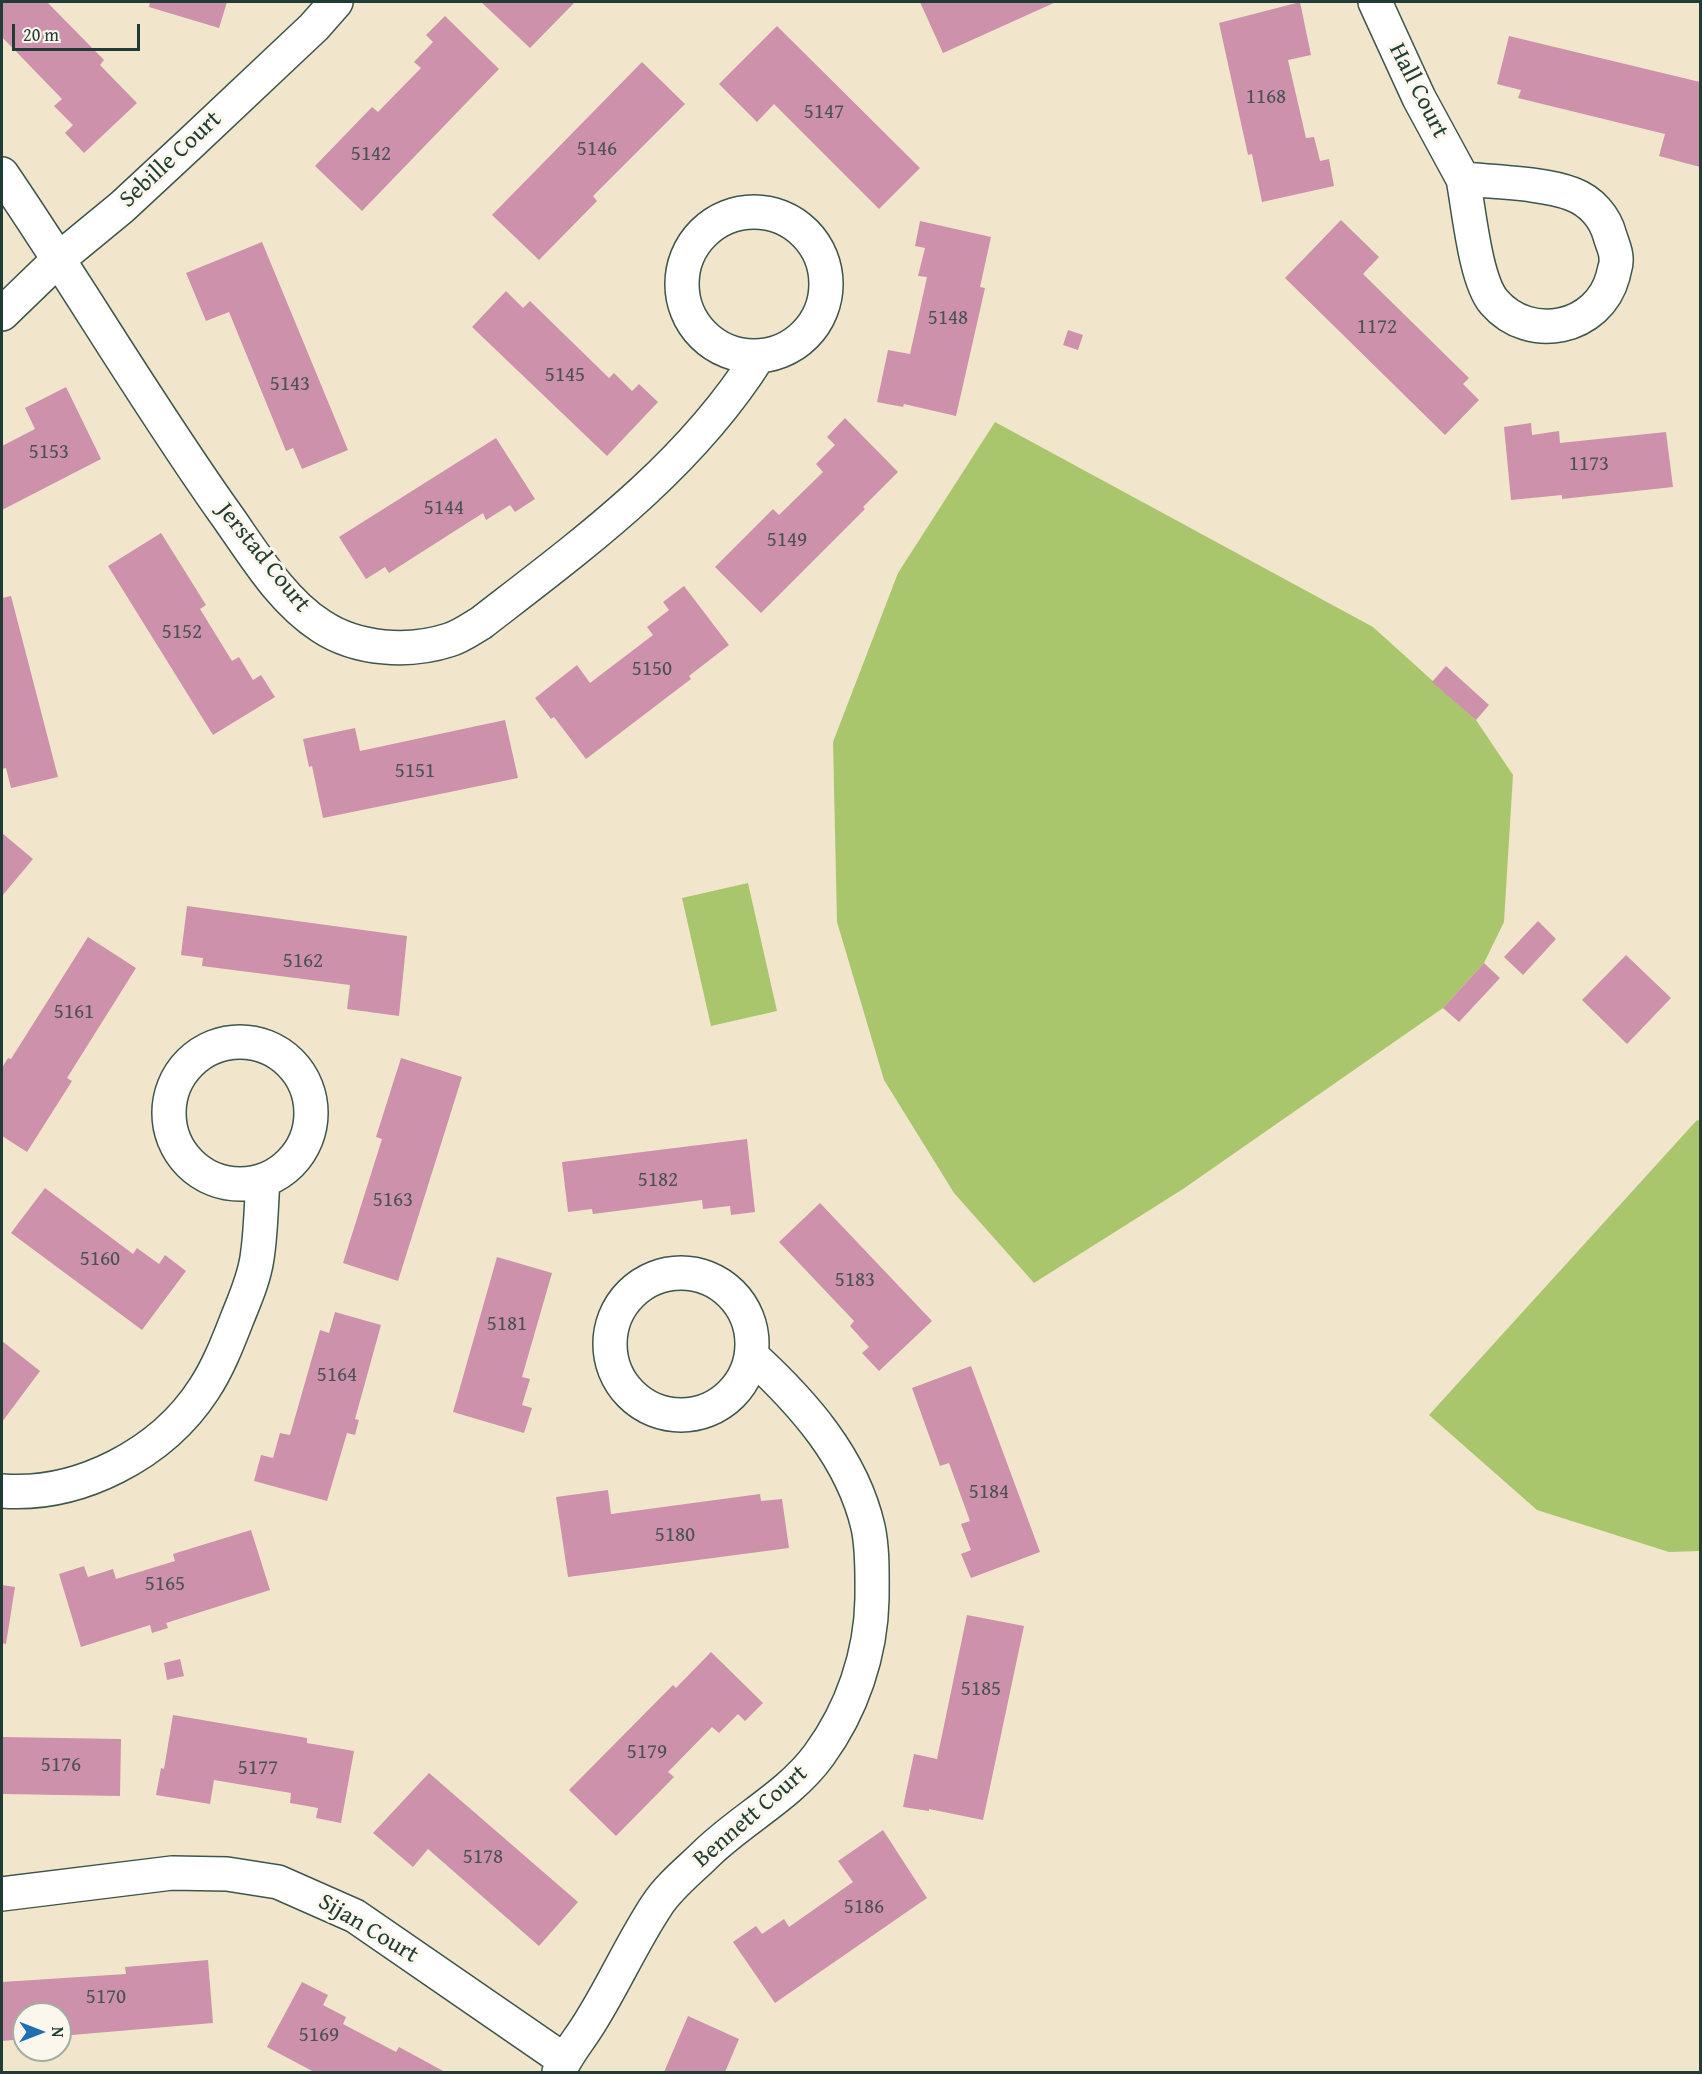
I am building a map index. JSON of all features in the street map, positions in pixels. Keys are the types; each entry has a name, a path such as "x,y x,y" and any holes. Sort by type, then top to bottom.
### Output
{"street":[{"name":"Sebille Court","path":"2,314 60,258 122,207 314,27 336,2"},
{"name":"Hall Court","path":"1375,2 1419,98 1463,179 1484,287 1494,303 1526,325 1561,327 1596,308 1608,292 1617,260 1606,222 1591,205 1572,194 1552,189 1463,179"},
{"name":"Jerstad Court","path":"2,174 60,258 177,445 277,584 303,612 323,627 348,639 375,646 422,647 451,640 481,623 644,492 702,433 738,388 758,357"},
{"path":"762,212 787,220 808,237 822,260 826,286 820,312 806,335 784,350 758,357 732,354 709,341 691,322 682,296 682,269 693,244 711,225 736,214 762,212"},
{"path":"230,1042 256,1043 280,1054 299,1072 309,1096 310,1122 302,1147 285,1168 263,1181 237,1185 211,1178 189,1163 174,1142 169,1116 172,1090 185,1067 205,1050 230,1042"},
{"path":"2,1491 37,1491 65,1487 88,1479 140,1452 162,1436 184,1414 205,1388 230,1337 250,1287 257,1258 263,1181"},
{"path":"668,1273 709,1277 730,1290 750,1322 753,1357 743,1384 706,1413 682,1417 663,1415 644,1407 627,1392 610,1359 610,1332 617,1310 637,1286 668,1273"},
{"name":"Bennett Court","path":"561,2066 591,2021 658,1903 708,1852 804,1773 819,1755 846,1709 867,1648 872,1617 872,1555 868,1526 860,1502 837,1454 811,1415 753,1357"},
{"name":"Sijan Court","path":"2,1894 172,1873 227,1874 278,1882 355,1916 561,2066"}],"green space":[{"path":"995,422 1373,627 1476,720 1513,775 1504,922 1484,963 1443,1008 1183,1189 1034,1283 954,1193 884,1080 837,922 833,742 898,573"},
{"path":"748,883 777,1011 711,1026 682,898"},
{"path":"1697,1120 1700,1121 1700,1551 1669,1552 1537,1510 1429,1415"}],"building":[{"path":"2,2 47,2 104,60 100,65 137,103 84,153 65,133 73,125 54,106 62,99 2,37"},
{"path":"150,2 227,2 219,28 149,7"},
{"path":"481,2 575,2 530,48"},
{"path":"920,2 1056,2 943,53"},
{"path":"1300,2 1311,55 1288,60 1306,138 1314,137 1320,161 1329,159 1334,186 1262,202 1252,154 1248,155 1219,23"},
{"path":"445,16 499,69 362,211 315,166 372,107 378,112 421,68 414,62 433,42 426,35"},
{"path":"777,26 920,168 879,209 774,104 757,122 719,84"},
{"path":"1509,36 1700,82 1700,167 1659,156 1665,134 1518,98 1521,90 1497,84"},
{"path":"642,62 685,104 593,196 597,201 539,260 492,215"},
{"path":"1341,220 1379,257 1363,274 1469,378 1463,384 1479,400 1445,435 1285,278"},
{"path":"920,221 991,237 980,287 985,288 956,416 904,404 903,407 877,402 888,350 910,354 927,277 918,276 925,248 915,246"},
{"path":"262,242 348,450 302,469 293,448 286,451 229,312 206,321 186,273"},
{"path":"506,291 523,308 530,301 609,378 614,373 632,391 639,384 658,402 607,456 472,327"},
{"path":"1068,330 1083,335 1078,350 1063,345"},
{"path":"66,387 101,459 2,510 2,446 35,429 25,408"},
{"path":"845,418 898,472 863,507 865,509 761,613 715,567 773,509 779,515 823,472 816,464 835,445 827,437"},
{"path":"1531,423 1532,435 1559,431 1560,443 1666,432 1673,487 1562,499 1562,495 1511,500 1504,427"},
{"path":"496,438 535,499 515,512 510,505 486,520 483,513 389,573 385,567 366,579 339,537"},
{"path":"161,533 206,605 200,609 232,661 239,657 253,680 261,675 275,697 213,735 108,566"},
{"path":"684,586 729,645 689,676 691,679 586,759 554,717 551,719 535,698 577,665 590,683 653,635 647,627 669,610 663,602"},
{"path":"11,596 58,777 11,788 6,768 2,769 2,598"},
{"path":"1446,666 1489,705 1476,720 1432,682"},
{"path":"505,720 518,778 323,818 312,766 309,767 303,739 355,728 360,751"},
{"path":"2,833 33,859 2,896"},
{"path":"187,906 407,936 399,1016 347,1009 350,985 202,966 203,958 181,955"},
{"path":"1538,921 1556,939 1523,975 1504,957"},
{"path":"88,937 136,968 67,1078 72,1081 27,1152 2,1136 2,1068 8,1058 11,1059"},
{"path":"1626,955 1671,998 1627,1044 1582,1000"},
{"path":"1484,963 1500,978 1459,1022 1443,1008"},
{"path":"401,1058 462,1077 398,1281 343,1263 382,1139 376,1137"},
{"path":"747,1139 755,1212 731,1215 730,1206 703,1209 702,1200 593,1214 592,1209 568,1212 562,1162"},
{"path":"45,1188 133,1254 137,1248 159,1264 165,1255 186,1271 142,1330 11,1233"},
{"path":"820,1203 932,1321 879,1371 862,1353 869,1347 850,1326 854,1321 779,1242"},
{"path":"497,1257 552,1273 522,1377 530,1379 522,1405 532,1408 524,1433 453,1412"},
{"path":"335,1312 381,1325 355,1419 359,1420 355,1435 347,1433 327,1501 254,1481 261,1455 273,1458 280,1433 290,1435 320,1330 329,1333"},
{"path":"2,1341 40,1371 2,1422"},
{"path":"971,1366 1040,1552 971,1578 961,1554 971,1550 961,1524 970,1521 949,1463 940,1466 912,1388"},
{"path":"608,1490 611,1514 760,1494 761,1501 782,1499 789,1548 568,1577 556,1497"},
{"path":"251,1530 270,1590 166,1623 168,1628 152,1633 150,1625 81,1647 59,1574 84,1566 88,1577 113,1569 116,1579 175,1561 173,1554"},
{"path":"2,1585 15,1587 6,1644 2,1643"},
{"path":"967,1615 1024,1626 983,1820 929,1809 929,1811 903,1807 914,1754 937,1759"},
{"path":"711,1652 763,1703 745,1721 738,1714 719,1733 712,1727 668,1772 674,1777 616,1836 569,1790 673,1685 676,1688"},
{"path":"180,1659 184,1676 167,1680 164,1663"},
{"path":"173,1715 307,1738 307,1743 354,1751 341,1823 316,1818 318,1808 290,1803 291,1793 214,1780 210,1804 156,1795 161,1768 164,1769"},
{"path":"2,1737 121,1739 120,1796 2,1794"},
{"path":"429,1773 578,1902 539,1946 428,1849 413,1867 373,1833"},
{"path":"883,1830 927,1898 775,2003 733,1942 756,1926 762,1934 784,1919 789,1927 853,1882 838,1861"},
{"path":"208,1960 213,2023 72,2035 72,2002 12,2002 12,2040 2,2041 2,1982 126,1974 125,1967"},
{"path":"302,1982 328,1995 323,2005 346,2017 343,2024 396,2052 399,2047 445,2072 314,2072 267,2047"},
{"path":"688,2016 739,2039 725,2072 664,2072"}]}
